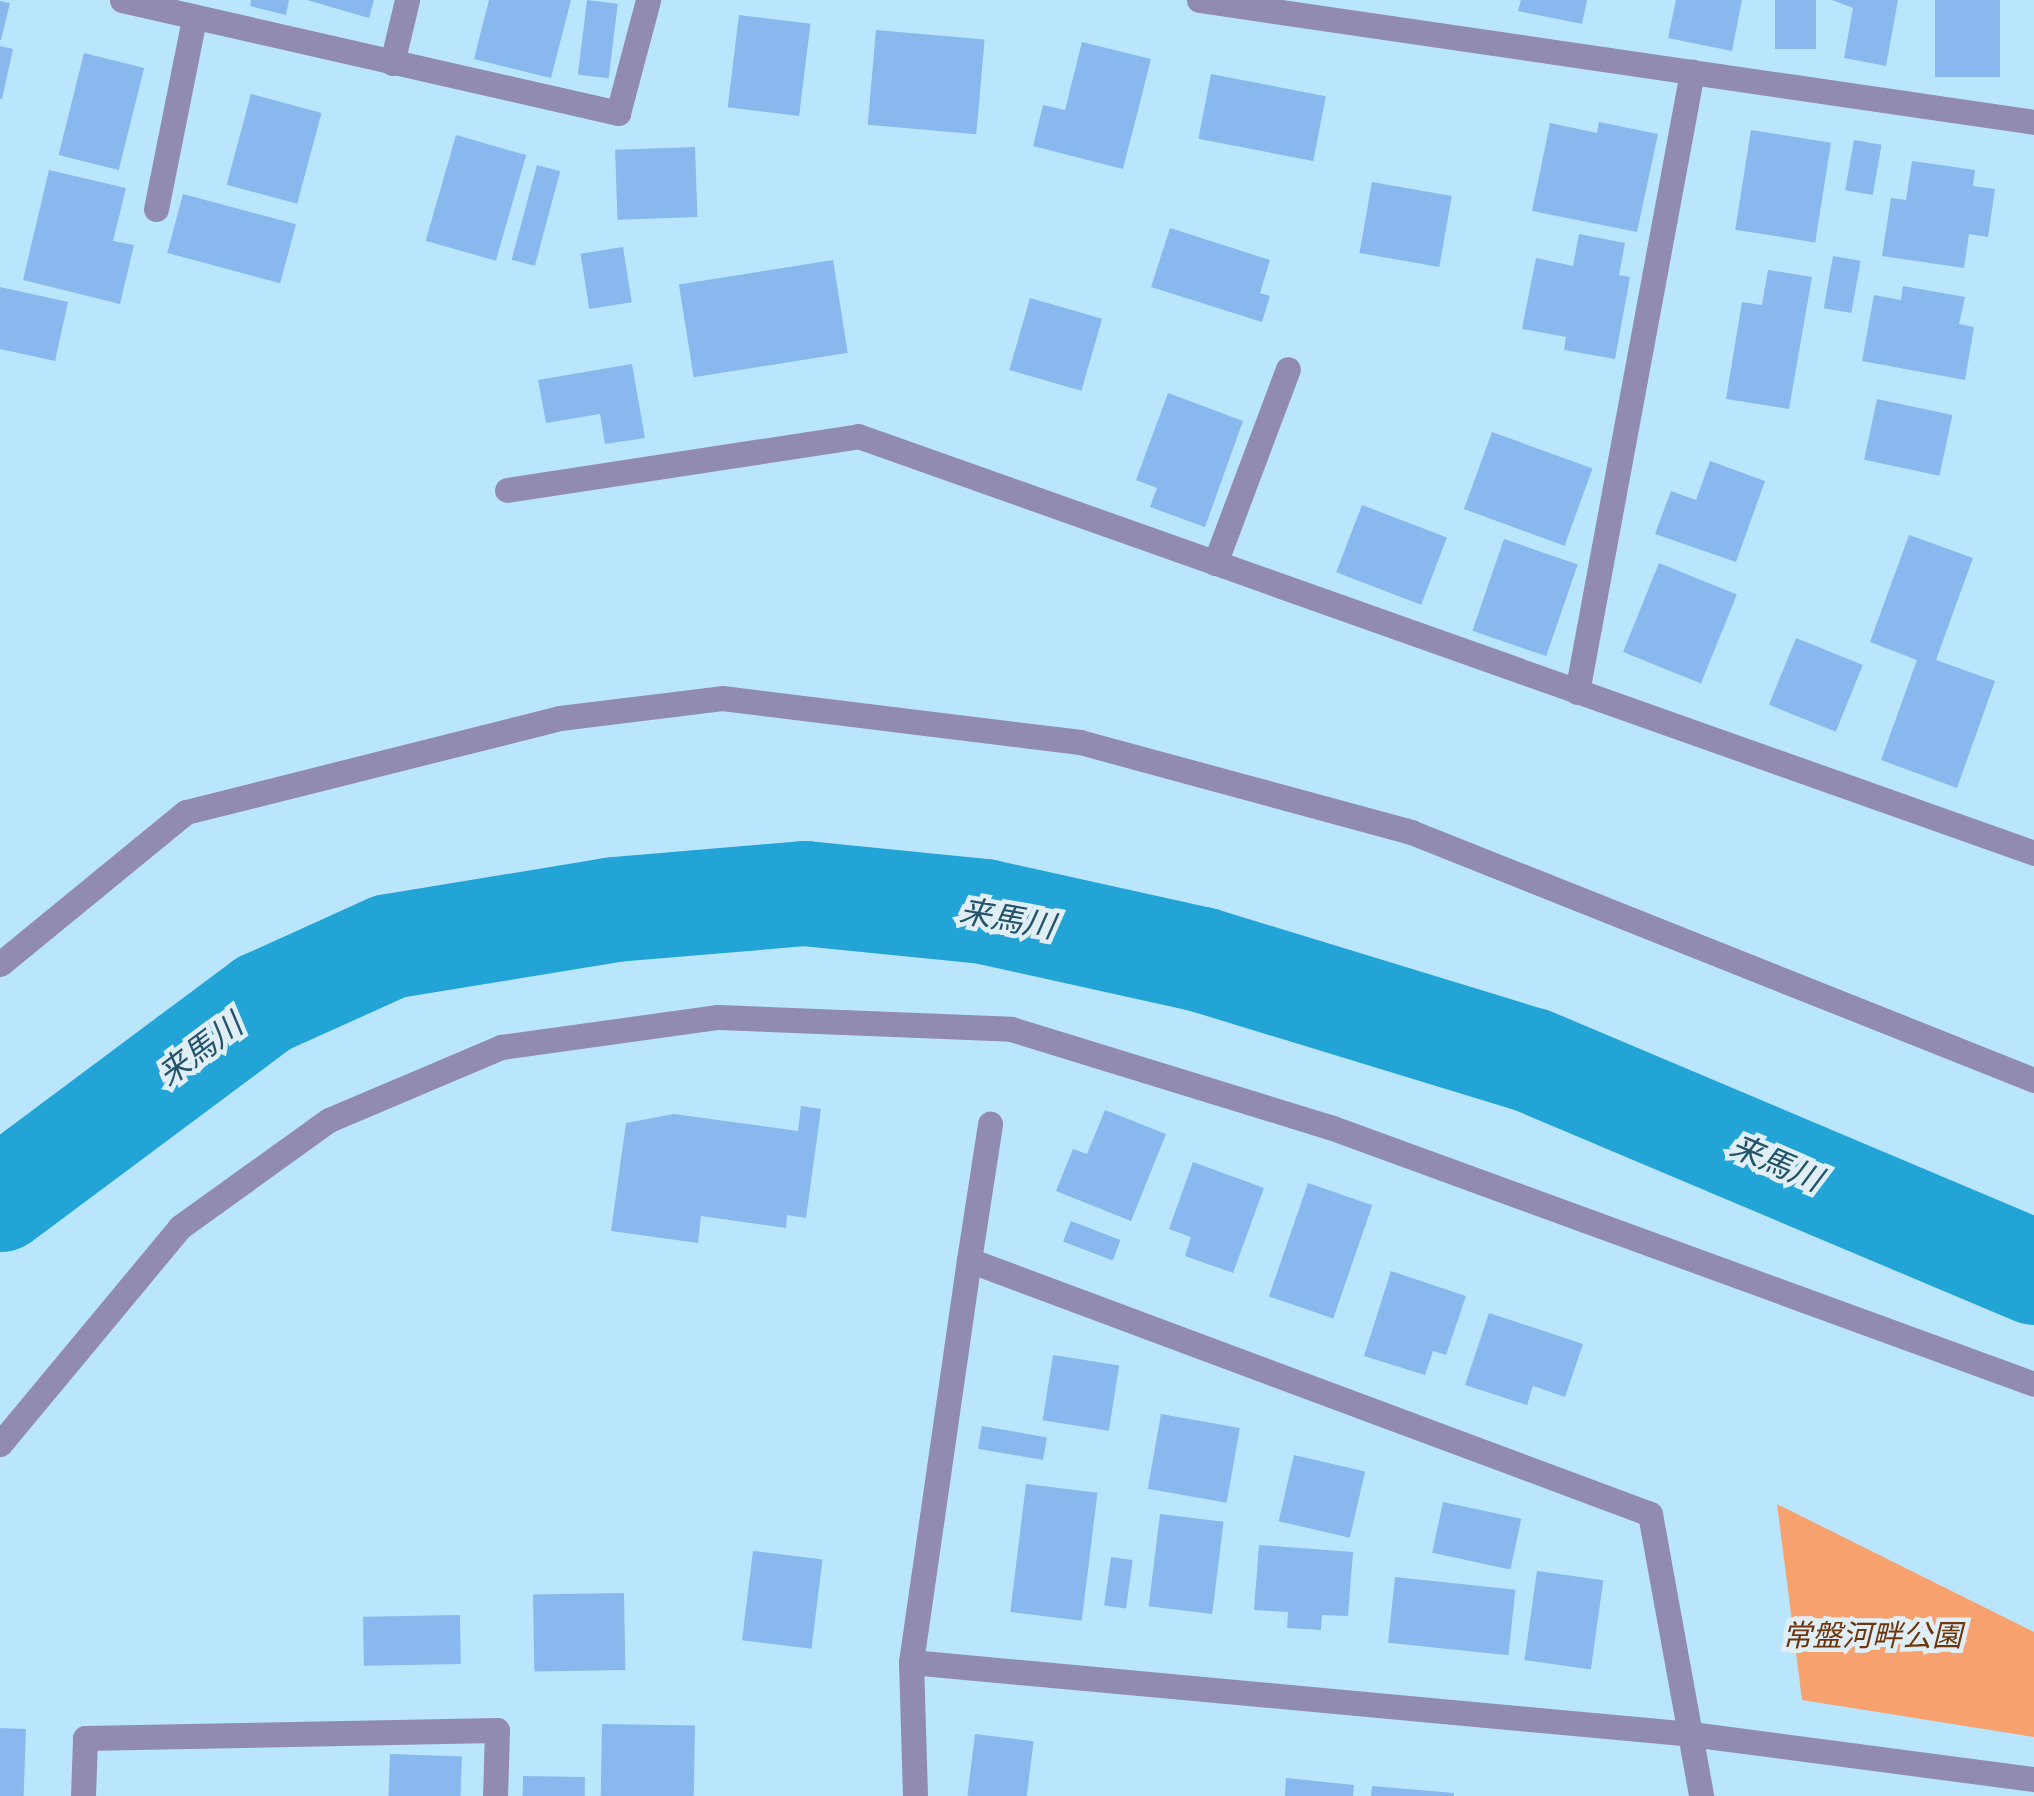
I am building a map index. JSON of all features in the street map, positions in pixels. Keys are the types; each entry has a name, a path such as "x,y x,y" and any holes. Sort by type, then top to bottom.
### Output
{"street":[{"path":"122,0 618,113 648,0"},
{"path":"392,63 407,0"},
{"path":"1199,0 2034,122"},
{"path":"156,209 194,19"},
{"path":"1578,692 1692,72"},
{"path":"1215,563 1288,369"},
{"path":"507,490 858,436 2034,854"},
{"path":"0,964 186,812 560,718 722,698 1080,742 1412,832 2034,1080"},
{"path":"0,1444 180,1227 329,1120 501,1046 718,1016 1011,1029 1330,1127 2034,1384"},
{"path":"915,1796 911,1662 990,1124"},
{"path":"969,1260 1650,1514 1701,1796"},
{"path":"911,1662 1691,1734 2034,1778"},
{"path":"83,1796 84,1738 497,1730 495,1796"}],"green space":[{"name":"常盤河畔公園","path":"1777,1504 2034,1632 2034,1737 1802,1700"}],"building":[{"path":"251,0 289,0 286,15 250,6"},
{"path":"307,0 374,0 369,18"},
{"path":"489,0 571,0 551,78 474,59"},
{"path":"587,0 618,4 609,78 578,74"},
{"path":"1521,0 1587,0 1582,24 1518,11"},
{"path":"1676,0 1742,0 1732,51 1668,38"},
{"path":"1775,0 1816,0 1816,49 1775,49"},
{"path":"1832,0 1898,0 1886,66 1844,58 1853,8"},
{"path":"1935,0 2000,0 2000,77 1935,77"},
{"path":"0,1 10,3 1,40 0,40"},
{"path":"739,15 810,24 799,116 728,107"},
{"path":"876,30 985,39 976,134 868,125"},
{"path":"1082,42 1151,59 1123,169 1033,146 1043,105 1065,110"},
{"path":"0,46 13,49 2,99 0,99"},
{"path":"84,53 144,68 119,170 59,155"},
{"path":"1211,74 1326,96 1313,161 1198,139"},
{"path":"251,94 322,113 297,204 227,185"},
{"path":"1599,122 1658,134 1637,232 1532,211 1550,123 1597,133"},
{"path":"1751,130 1831,143 1815,242 1735,230"},
{"path":"456,135 526,155 496,261 426,241"},
{"path":"1854,140 1882,145 1873,195 1845,190"},
{"path":"695,147 697,217 617,220 615,150"},
{"path":"1912,161 1975,170 1973,186 1995,189 1988,237 1969,234 1964,268 1882,256 1891,198 1906,200"},
{"path":"537,165 560,171 535,266 512,260"},
{"path":"49,170 126,188 113,241 134,245 120,304 23,280"},
{"path":"1372,182 1452,196 1439,267 1359,253"},
{"path":"183,194 296,224 280,283 167,253"},
{"path":"1170,228 1270,260 1260,293 1270,296 1262,322 1151,287"},
{"path":"1579,234 1625,243 1619,275 1630,277 1615,359 1564,350 1566,337 1522,329 1536,258 1573,266"},
{"path":"623,247 632,302 589,309 581,254"},
{"path":"1833,256 1861,261 1851,313 1824,308"},
{"path":"833,260 848,353 694,377 679,284"},
{"path":"1768,270 1812,277 1789,409 1726,399 1742,302 1762,305"},
{"path":"1903,286 1965,297 1959,324 1974,327 1965,380 1862,361 1874,295 1901,300"},
{"path":"0,287 68,302 55,361 0,349"},
{"path":"1030,298 1102,319 1081,391 1009,370"},
{"path":"632,364 645,438 605,444 600,414 546,423 538,380"},
{"path":"1168,393 1243,421 1205,527 1150,507 1157,488 1136,480"},
{"path":"1877,399 1952,415 1939,476 1864,460"},
{"path":"1492,432 1593,469 1565,546 1464,509"},
{"path":"1710,461 1765,481 1736,562 1655,534 1671,491 1696,500"},
{"path":"1362,505 1447,538 1421,605 1336,572"},
{"path":"1909,535 1973,558 1936,660 1995,681 1957,788 1881,760 1917,660 1870,642"},
{"path":"1504,539 1578,564 1546,656 1472,631"},
{"path":"1659,563 1737,594 1701,683 1623,652"},
{"path":"1796,638 1863,665 1836,732 1769,705"},
{"path":"801,1106 821,1109 806,1218 787,1215 786,1228 701,1216 698,1243 611,1231 626,1123 674,1114 798,1131"},
{"path":"1105,1110 1166,1134 1131,1221 1056,1191 1073,1149 1087,1154"},
{"path":"1193,1162 1264,1188 1233,1273 1185,1256 1191,1237 1169,1229"},
{"path":"1308,1183 1372,1205 1333,1319 1269,1296"},
{"path":"1071,1221 1120,1240 1113,1261 1063,1242"},
{"path":"1391,1271 1466,1296 1446,1355 1433,1351 1425,1375 1364,1356"},
{"path":"1489,1313 1583,1344 1565,1397 1533,1386 1527,1405 1465,1385"},
{"path":"1053,1355 1119,1365 1109,1431 1043,1420"},
{"path":"1161,1414 1240,1428 1227,1503 1148,1489"},
{"path":"982,1426 1047,1437 1043,1460 978,1449"},
{"path":"1294,1455 1365,1471 1350,1538 1279,1521"},
{"path":"1026,1484 1097,1493 1082,1621 1010,1612"},
{"path":"1443,1502 1521,1519 1510,1569 1432,1553"},
{"path":"1160,1514 1224,1522 1212,1614 1149,1606"},
{"path":"1259,1545 1353,1552 1348,1616 1322,1615 1321,1630 1287,1628 1288,1612 1254,1610"},
{"path":"753,1551 822,1560 812,1649 742,1640"},
{"path":"1111,1557 1133,1560 1126,1609 1104,1606"},
{"path":"1537,1571 1603,1580 1591,1669 1524,1660"},
{"path":"1395,1577 1515,1590 1508,1655 1388,1643"},
{"path":"624,1593 625,1670 534,1672 533,1595"},
{"path":"460,1615 461,1664 364,1666 363,1617"},
{"path":"602,1724 695,1726 694,1796 601,1796"},
{"path":"0,1728 26,1729 24,1796 0,1796"},
{"path":"975,1734 1034,1741 1027,1796 967,1796"},
{"path":"390,1754 462,1757 461,1796 389,1796"},
{"path":"523,1776 585,1777 585,1796 523,1796"},
{"path":"1286,1778 1354,1785 1353,1796 1285,1796"},
{"path":"1372,1786 1454,1793 1454,1796 1371,1796"}],"waterway":[{"name":"来馬川","path":"0,1199 263,1003 389,946 614,909 804,893 984,911 1201,959 1532,1060 2034,1272"}]}
